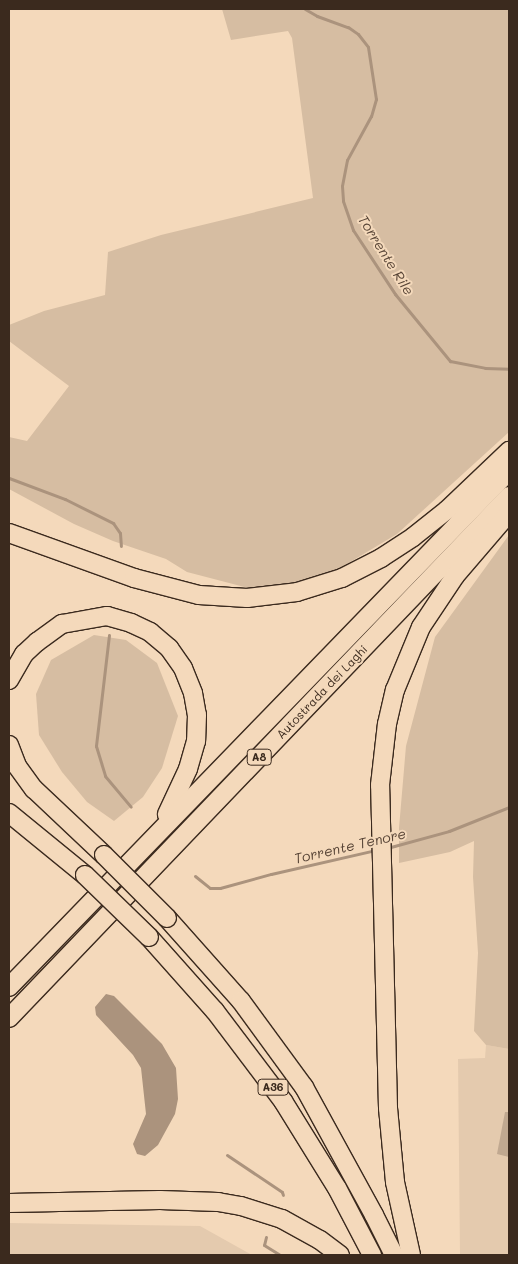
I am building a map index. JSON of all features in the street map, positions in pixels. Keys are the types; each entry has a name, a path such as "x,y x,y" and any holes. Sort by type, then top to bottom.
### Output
{"highway":[{"path":"9,533 134,578 199,595 247,598 297,592 342,578 381,558 413,537 447,510 509,451"},
{"name":"Autostrada dei Laghi","path":"9,987 509,471"},
{"name":"Autostrada dei Laghi","path":"9,1018 509,496"},
{"path":"411,1255 395,1182 390,1144 380,785 387,724 395,690 406,659 421,627 442,594 482,543 509,513"},
{"path":"9,680 24,654 52,629 62,624 87,618 107,616 131,622 150,632 169,648 183,668 194,693 197,715 196,740 188,769 176,799 154,836"},
{"name":"A36","path":"9,745 17,766 34,789 167,918 241,1001 304,1087 394,1255"},
{"name":"A36","path":"9,813 85,875 149,937 215,1011 283,1101 337,1188 372,1255"},
{"path":"9,1203 160,1200 218,1202 241,1206 282,1220 320,1240 340,1255"}],"shaded area":[{"path":"222,9 509,9 509,432 397,534 325,577 256,590 187,572 166,559 113,541 74,524 9,489 9,437 27,441 69,386 9,341 9,325 44,311 105,295 108,252 161,235 313,198 292,38 288,31 231,40"},
{"path":"509,535 509,1049 486,1045 474,1031 478,953 473,877 474,841 450,852 399,863 399,828 406,746 435,637"},
{"path":"94,635 126,640 157,663 178,716 162,768 143,797 114,821 87,802 62,772 39,735 36,694 51,660"},
{"path":"106,994 114,996 162,1044 176,1068 178,1099 175,1114 158,1145 145,1156 137,1154 133,1144 146,1114 141,1068 133,1055 96,1015 95,1007"},
{"path":"486,1045 509,1049 509,1255 460,1255 458,1059 485,1058"},
{"path":"9,1223 200,1226 252,1255 9,1255"}],"building":[{"path":"505,1112 509,1112 509,1157 497,1154"}],"waterway":[{"name":"Torrente Rile","path":"305,9 317,16 348,27 358,34 368,47 376,99 371,116 347,160 342,186 343,201 353,230 395,294 450,361 485,368 509,369"},
{"name":"Torrente Tenore","path":"9,478 65,499 113,523 120,533 121,546"},
{"name":"Torrente Tenore","path":"109,635 96,746 105,776 131,807"},
{"name":"Torrente Tenore","path":"387,848 449,831 509,807"},
{"name":"Torrente Tenore","path":"195,876 210,888 220,888 271,874 376,850"},
{"path":"227,1155 282,1192 283,1195"},
{"path":"266,1237 264,1245 280,1255"}]}
